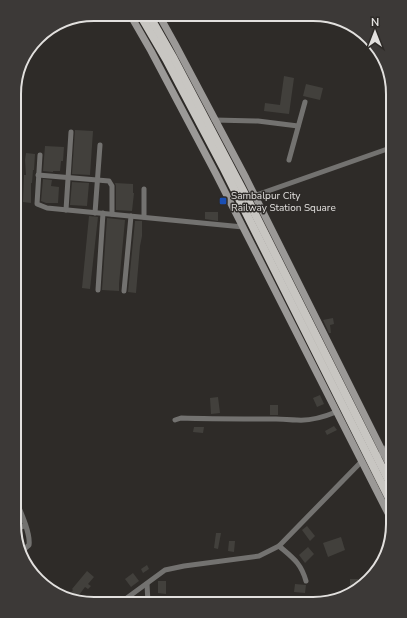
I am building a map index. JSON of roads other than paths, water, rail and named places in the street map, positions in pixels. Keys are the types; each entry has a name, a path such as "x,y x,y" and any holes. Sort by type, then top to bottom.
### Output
{"highway":[{"path":"144,21 243,200 386,475"},
{"path":"152,21 174,58 386,492"}],"main road":[{"path":"134,21 180,105 243,200 386,458"},
{"path":"162,21 214,120 243,200 243,227 386,509"}],"street":[{"path":"289,160 305,102"},
{"path":"214,120 258,121 298,126"},
{"path":"66,210 71,132"},
{"path":"95,212 100,145"},
{"path":"243,200 386,149"},
{"path":"40,156 37,204 47,208 243,227"},
{"path":"38,175 109,181 112,186 112,214"},
{"path":"144,189 144,218"},
{"path":"98,290 103,213"},
{"path":"124,291 131,216"},
{"path":"175,420 180,418 299,420 316,419 336,412"},
{"path":"378,459 386,448"},
{"path":"129,597 165,570 259,556 279,546 362,461"},
{"path":"21,515 29,541 29,545 25,548"},
{"path":"21,527 25,526"},
{"path":"279,546 298,564 304,574 306,582"},
{"path":"147,584 148,597"}],"place":[{"name":"Sambalpur City Railway Station Square","path":"223,201"}]}
